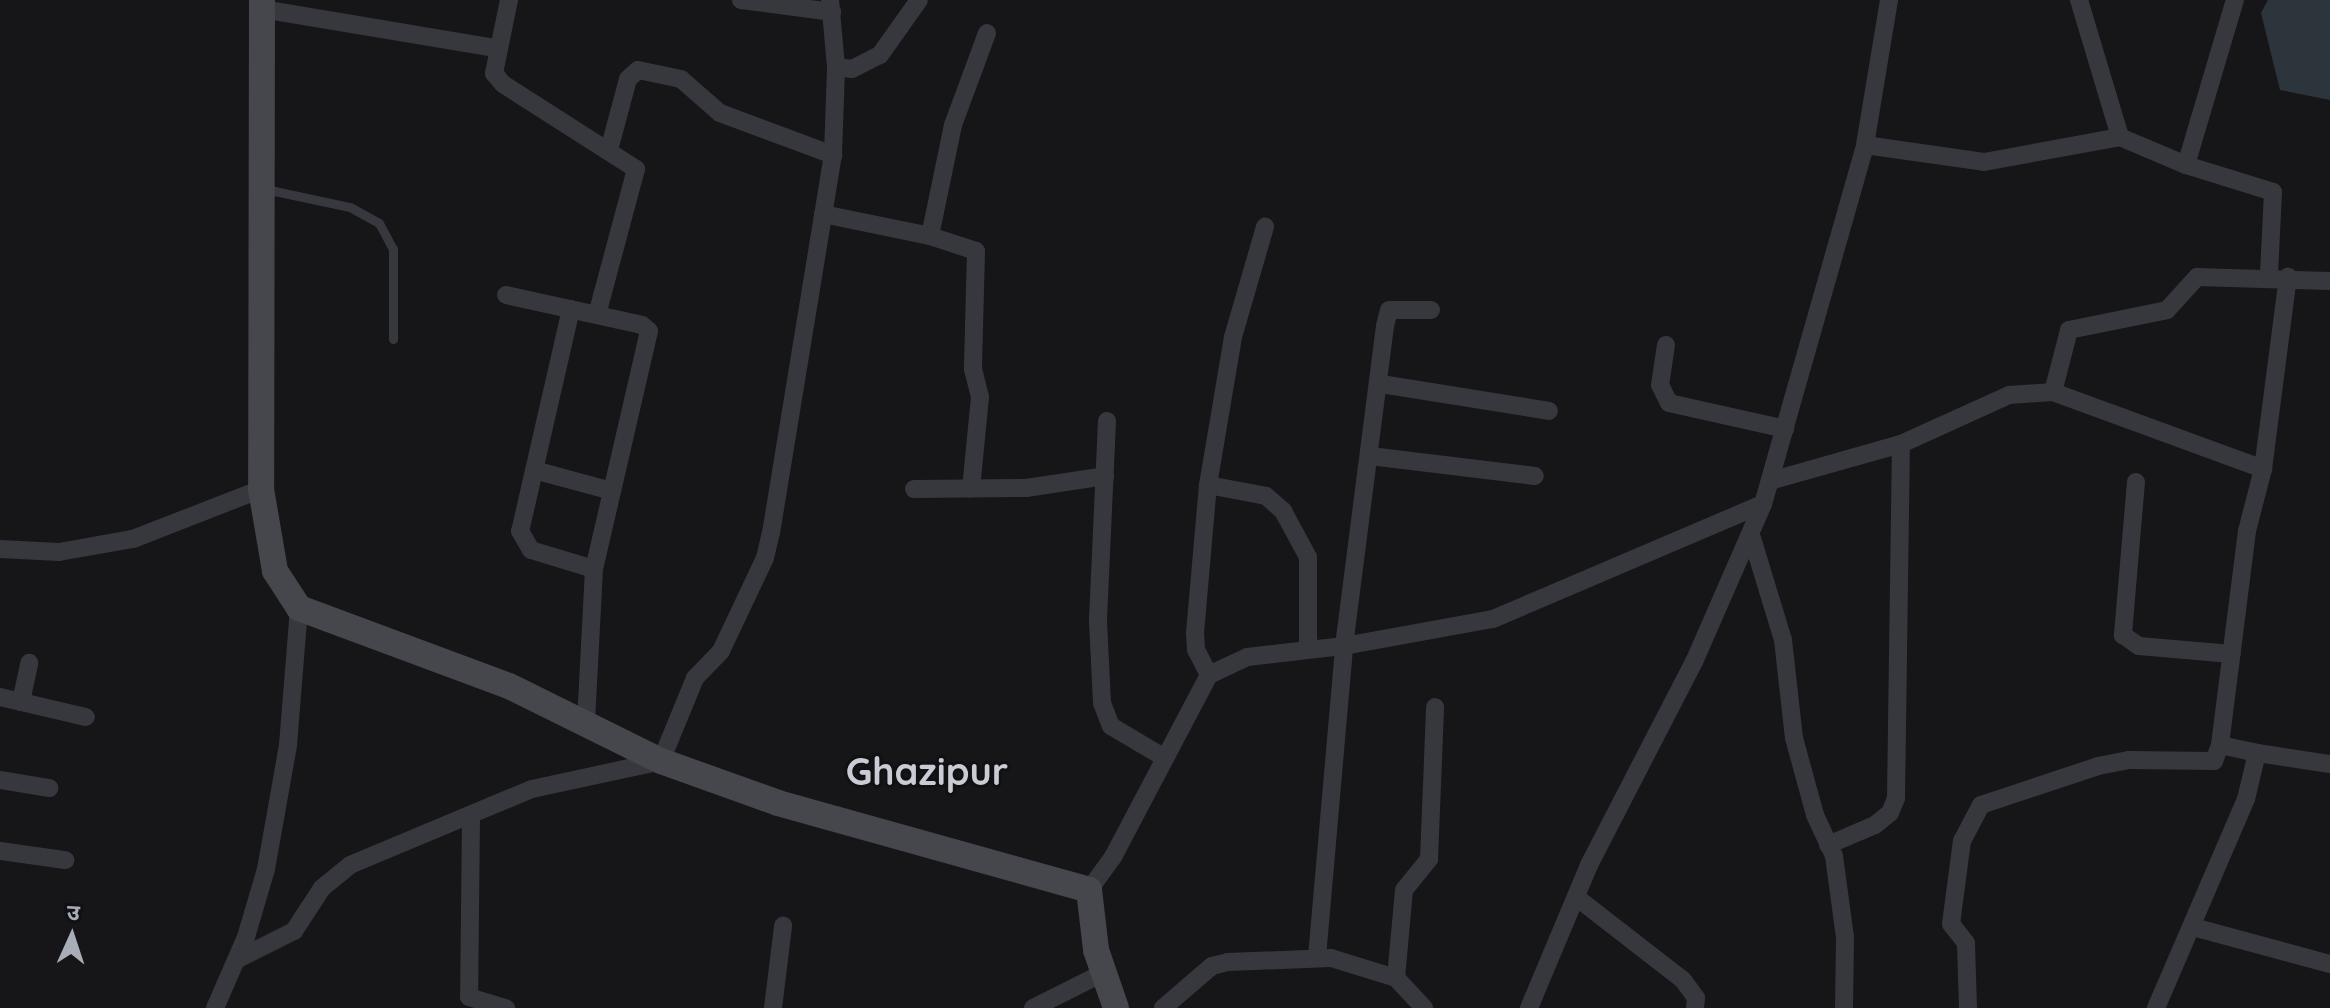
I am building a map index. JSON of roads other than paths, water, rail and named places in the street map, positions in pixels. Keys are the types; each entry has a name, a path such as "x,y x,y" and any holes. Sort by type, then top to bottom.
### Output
{"street":[{"path":"509,0 496,48 494,73 503,84 633,164 636,176 597,315"},
{"path":"661,761 695,678 721,651 765,558 833,155 836,67 831,6 741,0"},
{"path":"836,67 852,69 880,55 919,0"},
{"path":"1529,1008 1576,897 1752,538 1865,145 1889,0"},
{"path":"2079,0 2120,137"},
{"path":"2186,165 2235,0"},
{"path":"496,48 262,5 261,489 275,571 299,608 509,686 586,720 661,761 778,803 1089,890"},
{"path":"930,236 953,125 987,33"},
{"path":"609,150 628,79 638,70 681,79 720,113 833,155"},
{"path":"1865,145 1984,162 2120,137 2186,165 2273,192 2269,275"},
{"path":"823,214 930,236 976,251 973,369 980,397 971,489"},
{"path":"1209,675 1195,641 1208,485 1233,337 1265,227"},
{"path":"2053,392 2069,330 2167,310 2197,277 2269,275 2330,281"},
{"path":"1968,1008 1966,943 1951,924 1962,841 1981,805 2098,766 2142,759 2214,761 2220,745 2247,531 2263,469 2288,277"},
{"path":"506,295 597,315 649,331 594,569 586,720"},
{"path":"571,309 520,531 523,544 594,569"},
{"path":"1317,957 1327,891 1344,646 1389,310 1431,310"},
{"path":"1666,345 1660,385 1669,403 1785,429"},
{"path":"1381,384 1549,411"},
{"path":"1770,481 1901,444 2009,395 2053,392 2263,469"},
{"path":"1107,421 1098,621 1102,703 1111,726 1165,758"},
{"path":"1828,845 1875,825 1890,813 1896,798 1901,444"},
{"path":"1370,456 1535,476"},
{"path":"534,470 612,491"},
{"path":"914,489 1026,488 1105,476"},
{"path":"2136,482 2123,635 2139,646 2232,654"},
{"path":"1208,485 1266,496 1283,511 1308,557 1308,648"},
{"path":"0,549 59,552 133,539 261,489"},
{"path":"1116,1008 1103,973 1089,890 1113,857 1209,675 1247,657 1344,646 1493,619 1763,504"},
{"path":"1752,538 1783,640 1794,738 1828,845 1845,937 1844,1008"},
{"path":"218,1007 259,897 281,792 299,608"},
{"path":"21,702 29,663"},
{"path":"0,697 86,717"},
{"path":"1396,978 1404,890 1429,859 1435,707"},
{"path":"2220,745 2330,764"},
{"path":"2156,1008 2246,799 2257,753"},
{"path":"238,959 294,931 322,888 350,865 532,789 661,761"},
{"path":"0,780 49,788"},
{"path":"471,816 469,997 506,1008"},
{"path":"0,851 65,860"},
{"path":"1576,897 1683,980 1696,998 1695,1008"},
{"path":"773,1008 783,926"},
{"path":"2193,927 2330,964"},
{"path":"1163,1008 1212,966 1317,957 1396,978 1424,1008"},
{"path":"1033,1008 1103,973"}],"lane":[{"path":"262,188 350,207 379,223 393,249 393,339"}],"district":[{"name":"Ghazipur","path":"927,772"}]}
